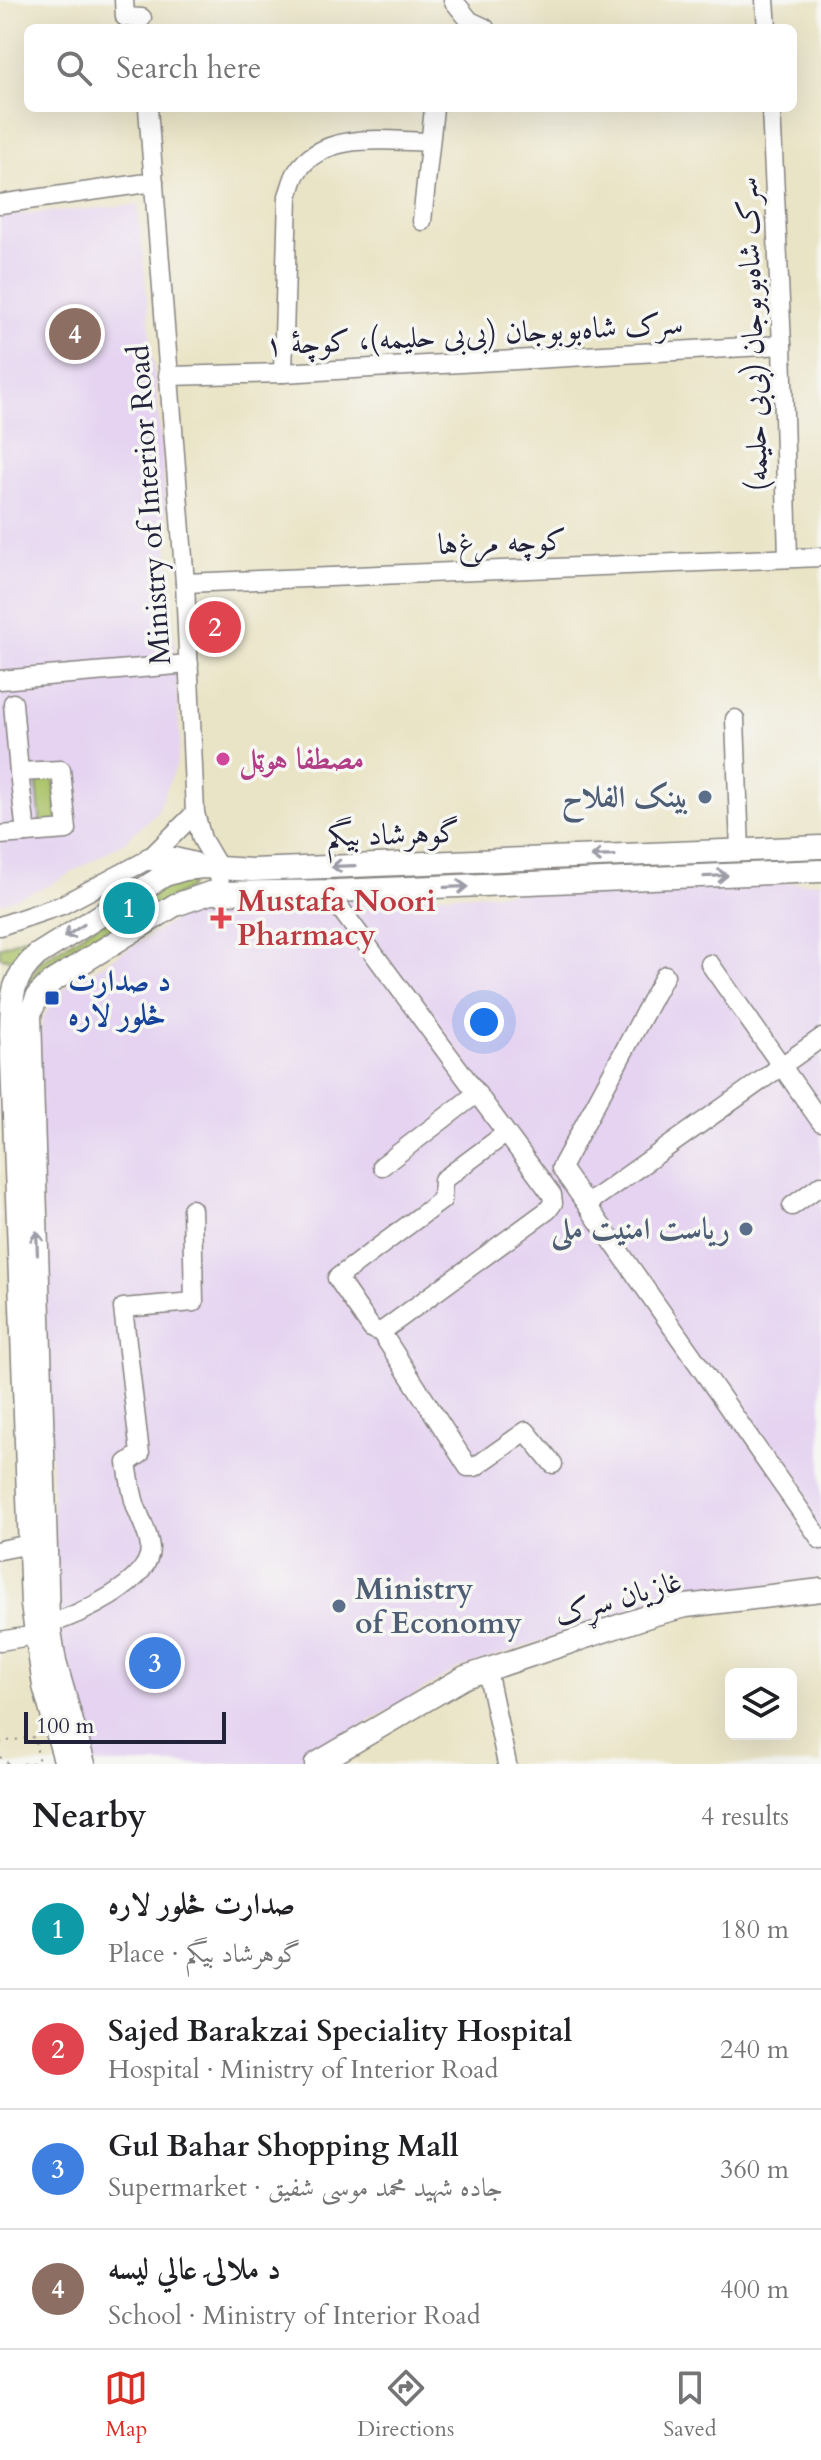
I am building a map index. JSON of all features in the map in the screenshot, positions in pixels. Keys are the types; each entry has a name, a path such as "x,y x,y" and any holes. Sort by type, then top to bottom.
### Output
{"main road":[{"name":"گوهرشاد بیگم","path":"6,988 37,955 154,880 185,869 252,870 821,847"},
{"path":"149,859 174,859 213,868"},
{"name":"گوهرشاد بیگم","path":"42,1630 30,1014 38,995 51,982 175,905 220,892 336,891 821,871"},
{"path":"6,988 11,1047 30,1544 42,1630 44,1686 66,1764"},
{"name":"غازیان سړک","path":"316,1764 465,1677 686,1606 821,1590"},
{"path":"42,1630 55,1662 84,1764"}],"street":[{"path":"124,0 125,17 141,15"},
{"path":"453,0 470,21 476,24"},
{"path":"765,0 767,24"},
{"name":"Ministry of Interior Road","path":"148,112 185,583 195,813 220,892"},
{"path":"422,221 433,112"},
{"name":"سرک شاه‌بوبوجان (بی‌بی حلیمه)","path":"771,112 788,558"},
{"path":"283,373 288,196 297,171 319,151 354,141 429,142"},
{"path":"0,204 154,182"},
{"name":"سرک شاه‌بوبوجان (بی‌بی حلیمه)، کوچۀ ۱","path":"168,376 283,373 782,345"},
{"name":"کوچه مرغ‌ها","path":"185,583 821,557"},
{"path":"0,680 189,664"},
{"path":"13,703 26,833"},
{"path":"735,719 740,850"},
{"path":"0,835 67,830 61,770 19,772"},
{"path":"0,926 62,905 149,859 195,813"},
{"path":"336,891 337,904 552,1195 553,1203 548,1210 381,1332"},
{"path":"710,964 821,1122"},
{"path":"665,975 561,1168 821,1540"},
{"path":"587,1204 821,1038"},
{"path":"382,1166 476,1094"},
{"path":"505,1134 443,1180 442,1200 337,1278 372,1329 381,1332 468,1467 475,1467 526,1431 553,1464"},
{"path":"792,1206 821,1185"},
{"path":"0,1641 42,1630 96,1606 143,1571 150,1552 149,1541 134,1503 127,1463 140,1454 123,1308 194,1302 192,1209"},
{"path":"0,1550 30,1544"},
{"path":"487,1670 507,1764"}],"path":[{"path":"0,1742 35,1737 39,1763 23,1764"},
{"path":"0,1757 9,1764"}],"shaded area":[{"path":"138,205 162,452 180,741 176,766 157,812 124,842 50,885 0,904 0,216"},
{"path":"821,882 821,1578 663,1600 458,1669 298,1764 91,1764 57,1630 37,1045 43,1017 60,991 191,910 210,903"}],"green space":[{"path":"36,775 54,777 58,823 41,827"},
{"path":"187,879 191,884 189,888 35,983 29,980 41,961 149,891"},
{"path":"68,921 11,959 0,957 0,947"}],"place":[{"name":"د ملالۍ عالي لیسه","path":"75,334"},
{"name":"Sajed Barakzai Speciality Hospital","path":"215,627"},
{"name":"مصطفا هوټل","path":"223,759"},
{"name":"بینک الفلاح","path":"705,797"},
{"name":"صدارت څلور لاره","path":"129,908"},
{"name":"Mustafa Noori Pharmacy","path":"221,918"},
{"name":"د صدارت څلور لاره","path":"52,998"},
{"name":"ریاست امنیت ملی","path":"746,1229"},
{"name":"Ministry of Economy","path":"339,1606"},
{"name":"Gul Bahar Shopping Mall","path":"155,1663"}]}
